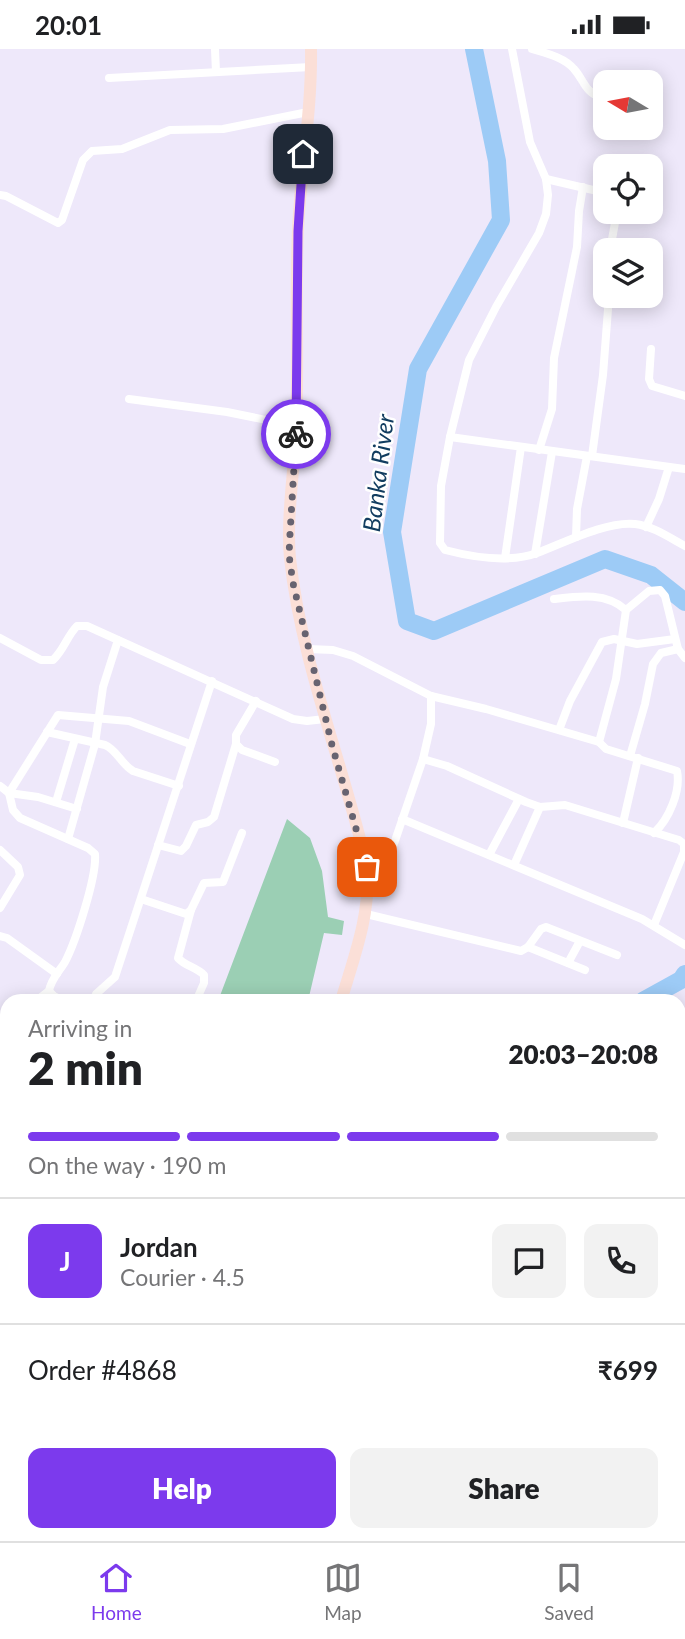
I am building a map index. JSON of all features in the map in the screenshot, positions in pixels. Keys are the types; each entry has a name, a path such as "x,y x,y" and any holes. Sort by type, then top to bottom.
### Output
{"main road":[{"path":"311,49 312,67 298,231 296,426 289,555 308,649 367,867 369,889 366,913 343,994"}],"street":[{"path":"215,49 216,72"},
{"path":"512,49 530,142 546,179 546,213 539,233 469,360 441,486 440,543 448,551 505,558 536,554 576,537 634,524 685,546"},
{"path":"532,49 566,62 593,93"},
{"path":"109,78 312,67"},
{"path":"0,195 58,223 62,220 83,160 92,151 122,149 170,130 230,128 308,112"},
{"path":"546,179 593,190"},
{"path":"538,450 552,409 554,358 577,247 583,187"},
{"path":"576,537 577,509 603,375 608,308"},
{"path":"651,349 649,379 652,386 685,396"},
{"path":"129,399 227,412 296,426"},
{"path":"450,437 685,469"},
{"path":"505,558 521,447"},
{"path":"536,554 552,451"},
{"path":"646,527 659,499 669,467"},
{"path":"599,742 617,679 626,610 649,591 660,590 664,596 678,649 685,658"},
{"path":"554,599 596,596 618,603 626,610"},
{"path":"0,638 41,660 53,660 70,632 77,626 87,626 293,719 326,719"},
{"path":"559,730 570,701 602,642 607,639 637,644 675,639"},
{"path":"68,839 95,744 103,687 118,640"},
{"path":"308,649 333,650 353,656 431,697 599,742 606,749 677,771 673,800 661,827 654,833"},
{"path":"623,824 653,664 661,653 678,649"},
{"path":"96,994 115,977 212,681"},
{"path":"369,889 386,867 423,759 431,724 431,697"},
{"path":"159,845 181,851 196,825 208,822 214,817 236,744 236,735 256,701"},
{"path":"44,994 71,947 96,858 92,851 20,818 13,810 9,793 58,715 130,721 190,744"},
{"path":"47,732 113,748 126,767 179,786"},
{"path":"56,802 75,739"},
{"path":"236,744 242,750 275,762"},
{"path":"423,759 540,807 565,805 679,840 684,844 684,852 654,925"},
{"path":"0,786 9,793 77,809"},
{"path":"489,855 519,799"},
{"path":"514,865 540,807"},
{"path":"402,819 654,925 685,945"},
{"path":"199,994 204,975 178,958 191,910 201,886 209,882 218,883 225,878 242,833"},
{"path":"0,850 18,867 19,875 0,908"},
{"path":"141,899 186,914 191,910"},
{"path":"366,913 521,951 546,927 617,955"},
{"path":"0,935 57,974"},
{"path":"568,963 580,941"},
{"path":"528,947 585,970"},
{"path":"48,991 52,994"}],"green space":[{"path":"287,819 310,838 322,871 328,917 344,921 342,935 324,933 310,994 221,994"}],"waterway":[{"name":"Banka River","path":"474,49 497,161 501,220 418,369 392,532 407,621 434,631 605,559 651,575 685,602"},
{"name":"Banka River","path":"656,994 681,980 685,974"}],"way so far":[{"path":"296,434 289,555 293,583 332,745 367,867"}],"route":[{"path":"296,434 298,231 303,154"}]}
